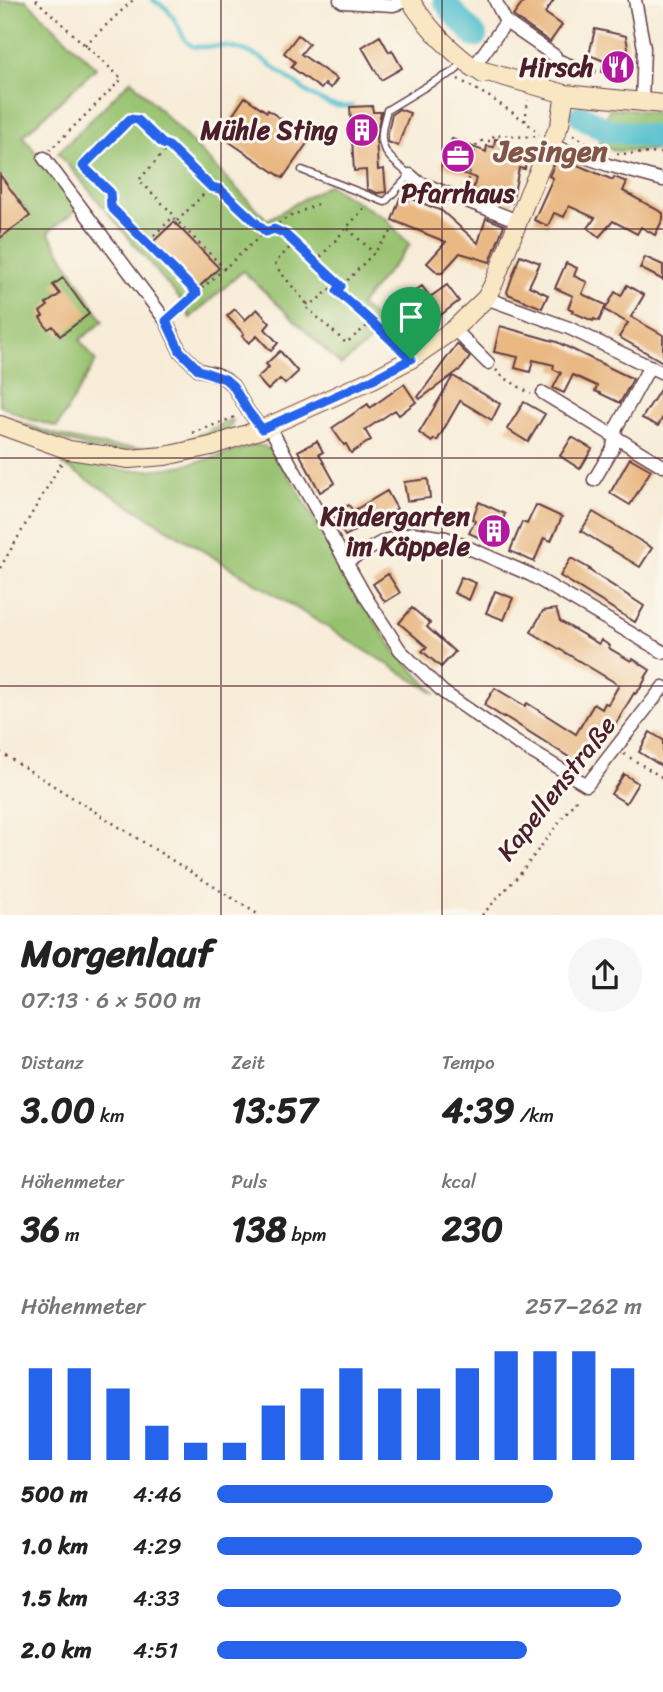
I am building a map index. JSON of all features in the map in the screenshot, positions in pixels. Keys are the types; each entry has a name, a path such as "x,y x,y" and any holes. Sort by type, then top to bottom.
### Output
{"street":[{"path":"340,0 393,5 410,0 446,46 468,64 498,85 529,96 565,94 663,104"},
{"path":"495,0 506,22 555,56"},
{"path":"635,0 644,48 642,101"},
{"path":"468,64 506,22"},
{"path":"0,425 69,450 130,459 165,456 211,446 266,428 411,359 454,329 486,298 518,222 545,140 560,124 565,94"},
{"path":"545,140 608,165 663,180"},
{"path":"44,158 166,321 180,351 199,370 225,379 233,386 248,411 266,428 400,650 443,692 517,743 587,785"},
{"path":"410,175 418,182 518,222"},
{"path":"486,298 569,328 663,373"},
{"path":"454,329 488,363"},
{"path":"594,480 613,448 616,428 650,366"},
{"path":"543,393 663,466"},
{"path":"347,561 384,541 412,533 446,538 531,575 663,652"},
{"name":"Kapellenstraße","path":"587,785 663,687"}],"lane":[{"path":"555,56 592,71"},
{"path":"302,170 385,202 410,175 384,150 381,130 387,110 468,64"}],"path":[{"path":"36,0 122,79 44,158"},
{"path":"85,46 134,0"},
{"path":"619,86 629,69 643,73"},
{"path":"197,293 111,207 110,192 83,166 130,119 138,120 211,187 220,189 266,232"},
{"path":"463,200 476,146 482,141 491,141 494,135 545,140"},
{"path":"573,135 597,147"},
{"path":"169,146 139,180 225,269"},
{"path":"616,154 663,153"},
{"path":"177,221 211,187"},
{"path":"166,321 266,232 274,229 281,221 317,204"},
{"path":"316,262 361,213"},
{"path":"146,243 173,217"},
{"path":"274,229 285,234 341,286"},
{"path":"348,229 374,253"},
{"path":"337,291 391,232"},
{"path":"294,243 275,263 307,304 305,306 346,344 372,322"},
{"path":"307,304 312,304 332,288 411,359"},
{"path":"488,363 503,377 534,396 543,393"},
{"path":"185,436 248,411"},
{"path":"0,568 69,450"},
{"path":"615,749 663,778"},
{"path":"0,752 259,915"},
{"name":"Kapellenstraße","path":"482,915 520,874 587,785"}],"green space":[{"path":"0,0 26,0 96,68 23,136 79,208 48,232 103,321 80,340 96,361 57,427 26,418 0,405"},
{"path":"131,80 267,220 328,185 388,220 410,245 360,305 387,328 341,365 243,271 190,318 184,304 58,153"},
{"path":"609,109 663,114 663,150 617,151 598,145"},
{"path":"0,415 67,438 136,448 183,441 233,420 229,429 219,434 185,446 140,453 92,449 0,420"},
{"path":"255,445 264,446 271,451 295,485 379,627 397,653 436,694 62,464 69,457 116,469 152,470 221,456"}],"building":[{"path":"525,0 554,0 545,13 562,25 550,42 513,16"},
{"path":"595,29 626,36 628,48 627,53 621,56 624,63 620,79 602,72 604,61 589,55"},
{"path":"298,35 309,44 301,54 337,79 331,88 325,84 321,89 291,67 295,62 284,53"},
{"path":"380,36 402,68 381,80 362,47"},
{"path":"245,97 310,139 283,178 219,135"},
{"name":"Mühle Sting","path":"372,106 373,112 381,112 376,137 378,170 384,169 386,192 377,193 367,189 366,170 354,171 350,107"},
{"path":"399,109 410,113 398,146 388,142 388,133 392,114"},
{"path":"452,139 486,152 487,146 494,147 495,139 506,140 505,147 527,150 525,169 519,168 512,203 472,194 476,178 442,166"},
{"path":"558,157 613,180 614,177 627,182 623,191 663,213 655,235 641,227 637,234 613,221 599,237 588,228 595,218 569,206 564,217 554,213 548,226 534,220 553,178 549,176"},
{"path":"0,175 30,216 0,238"},
{"path":"400,198 409,201 410,198 442,211 478,243 486,218 504,225 490,262 460,253 442,273 438,273 427,263 446,242 392,220"},
{"path":"174,222 219,268 198,288 153,242"},
{"path":"520,255 540,263 529,286 548,295 542,308 507,292"},
{"path":"645,257 663,265 663,280 640,268"},
{"path":"566,263 577,268 574,276 587,282 582,294 606,305 599,321 572,312 573,310 568,308 573,296 555,288"},
{"path":"63,278 89,314 60,336 53,326 48,329 40,318 43,316 40,312 60,294 53,285"},
{"path":"447,285 459,301 438,317 432,309 404,327 391,309 422,286 430,297"},
{"path":"627,285 644,295 631,317 663,335 663,362 619,337 628,323 605,310 615,292 621,296"},
{"path":"235,309 245,320 257,309 270,323 265,329 278,343 271,351 257,336 249,343 242,336 244,334 227,316"},
{"path":"500,326 557,342 633,379 620,403 595,391 597,386 573,375 564,393 553,388 561,373 553,369 554,365 533,360 530,372 515,368 518,357 494,352"},
{"path":"457,344 470,357 462,368 420,399 418,397"},
{"path":"280,351 298,372 285,384 280,379 268,390 257,378 269,367 266,364"},
{"path":"453,376 500,404 492,420 460,401 437,441 434,439 432,442 419,433"},
{"path":"404,384 416,402 399,415 395,410 365,430 371,440 351,453 332,428 368,404 370,408"},
{"path":"663,385 663,417 658,426 642,418"},
{"path":"524,402 545,414 528,442 507,429"},
{"path":"572,437 592,449 580,469 560,456"},
{"path":"317,441 323,452 319,454 335,483 320,492 298,451"},
{"path":"630,458 651,470 630,505 610,493"},
{"path":"428,479 430,498 407,501 404,482"},
{"path":"387,491 397,509 345,536 332,514 349,505 353,511"},
{"path":"479,502 505,514 493,544 469,533"},
{"path":"536,505 562,517 551,541 544,538 534,562 510,551 522,522 527,524"},
{"path":"593,512 652,548 640,567 581,531"},
{"path":"571,558 644,606 635,622 560,576"},
{"path":"388,574 400,593 385,602 373,584"},
{"path":"461,577 476,583 469,600 454,593"},
{"path":"495,591 513,598 504,620 486,613"},
{"path":"412,608 430,623 427,627 455,652 441,667 422,651 427,647 399,623"},
{"path":"556,609 560,621 599,644 601,640 610,646 609,648 650,670 611,732 602,727 580,764 484,705 495,688 525,706 527,703 576,734 594,704 602,709 605,703 608,704 619,685 531,632 543,611"},
{"path":"650,732 663,740 663,767 639,752"},
{"path":"624,774 638,783 626,803 611,794"}],"waterway":[{"path":"153,0 166,8 186,41 192,46 225,46 246,51 261,58 322,101 335,106 352,106"},
{"path":"445,0 475,36"},
{"path":"581,116 606,130 663,138"}],"place":[{"name":"Hirsch","path":"618,67"},
{"name":"Mühle Sting","path":"362,130"},
{"name":"Pfarrhaus","path":"458,156"},
{"name":"Kindergarten im Käppele","path":"494,531"}],"district":[{"name":"Jesingen","path":"551,151"}],"route":[{"path":"130,119 138,120 211,187 220,189 266,232 274,229 285,234 341,286 337,291 411,359 262,429 233,386 215,374 199,370 180,351 166,321 197,293 111,207 110,192 83,166 130,119"}]}
